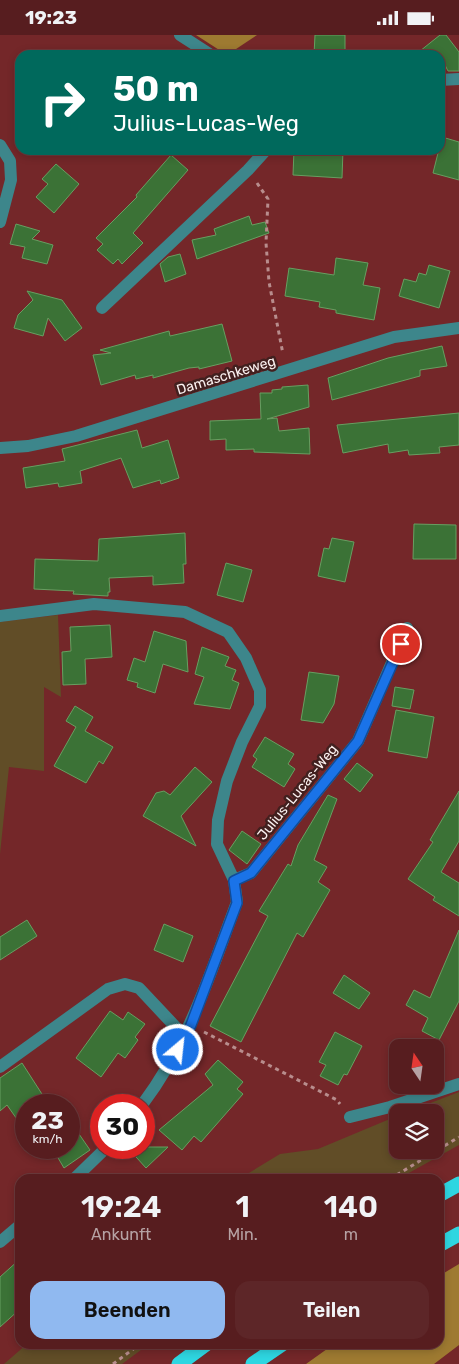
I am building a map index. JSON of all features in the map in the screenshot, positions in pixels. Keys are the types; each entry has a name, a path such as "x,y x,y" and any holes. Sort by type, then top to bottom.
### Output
{"highway":[{"path":"444,1192 459,1184"},
{"path":"444,1242 459,1235"},
{"path":"179,1364 199,1349"},
{"path":"253,1364 275,1349"}],"street":[{"path":"180,35 203,50"},
{"path":"445,80 459,79"},
{"path":"0,145 10,161 11,180 0,222"},
{"path":"102,308 262,155"},
{"name":"Damaschkeweg","path":"0,448 28,446 76,436 394,337 459,328"},
{"path":"0,616 94,604 185,612 228,633 246,659 260,690 260,706 242,743 227,781 218,820 217,843 234,881 237,903 188,1031 162,1077 150,1094"},
{"name":"Julius-Lucas-Weg","path":"234,881 251,873 358,741 407,628"},
{"path":"0,1067 108,989 126,984 140,988 188,1031"},
{"path":"350,1117 390,1107 459,1083"},
{"path":"79,1174 95,1159"},
{"path":"0,1242 15,1229"}],"path":[{"path":"248,170 268,199 266,243 269,282 282,349"},
{"path":"188,1031 336,1100"},
{"path":"398,1174 459,1137"},
{"path":"113,1364 133,1349"}],"shaded area":[{"path":"196,35 257,35 234,50 219,50"},
{"path":"58,615 61,697 44,687 44,771 9,767 0,854 0,622"},
{"path":"459,1092 459,1145 444,1153 444,1104 428,1104"},
{"path":"389,1119 389,1159 434,1159 407,1174 247,1174 280,1154 318,1149"},
{"path":"459,1264 459,1345 434,1364 306,1364 327,1349 444,1349 444,1273"},
{"path":"21,1349 142,1349 122,1364 4,1364"}],"building":[{"path":"315,35 345,35 345,50 314,50"},
{"path":"440,35 446,35 459,52 459,71 448,71 445,65 445,50 421,50"},
{"path":"445,138 459,142 459,180 433,173 438,155 445,155"},
{"path":"171,155 188,170 133,233 143,243 122,264 118,259 113,264 97,250 103,244 96,238 137,197 136,195"},
{"path":"294,155 343,155 342,178 293,175"},
{"path":"56,164 79,184 54,213 36,197 48,184 42,179"},
{"path":"249,216 252,225 265,222 269,233 197,259 192,240 216,235 214,229"},
{"path":"16,224 40,231 32,239 53,245 47,264 22,258 25,247 10,244"},
{"path":"180,254 186,274 165,282 160,264 168,257"},
{"path":"336,258 368,263 363,285 380,288 374,320 336,313 336,310 319,307 320,302 285,296 289,268 334,275"},
{"path":"429,265 450,271 439,308 399,296 404,279 416,282 419,273 426,275"},
{"path":"27,291 62,300 82,328 65,341 48,318 43,336 14,328 18,315 33,300"},
{"path":"222,324 232,361 199,369 199,367 189,368 153,378 153,375 136,379 135,375 101,385 93,355 111,353 100,350 169,331 170,336"},
{"path":"442,346 447,366 420,370 420,376 332,400 328,378 388,358"},
{"path":"308,385 309,407 267,419 277,418 279,431 309,428 310,454 254,452 254,449 226,450 226,439 210,440 210,421 261,419 260,393 272,393 272,390 282,389 282,387"},
{"path":"459,413 459,445 439,447 440,453 409,455 408,450 389,453 388,444 343,453 337,425"},
{"path":"137,430 142,448 168,440 179,478 161,484 160,480 133,488 121,458 80,471 82,483 59,487 58,483 26,488 23,468 65,461 62,449"},
{"path":"414,524 456,525 456,559 413,559"},
{"path":"185,533 186,564 183,564 184,583 153,585 153,576 109,578 110,592 108,592 108,596 73,594 74,591 34,589 35,559 98,561 99,539"},
{"path":"332,538 354,542 345,582 318,576 324,548 329,549"},
{"path":"226,563 252,570 243,602 217,595"},
{"path":"110,625 112,657 85,659 86,684 63,685 62,652 71,651 70,627"},
{"path":"154,631 186,641 188,672 163,664 155,693 137,687 138,683 127,680 134,658 145,662"},
{"path":"202,647 229,657 225,666 236,670 232,680 239,683 230,709 194,704 204,677 195,674"},
{"path":"309,672 339,676 334,704 323,723 301,720"},
{"path":"395,687 414,690 410,709 392,706"},
{"path":"75,706 93,717 85,731 113,747 103,764 99,761 86,783 54,766 76,727 66,721"},
{"path":"396,710 434,717 427,758 388,751"},
{"path":"265,737 294,754 288,764 295,769 284,787 252,767 257,759 253,756"},
{"path":"357,763 373,775 360,792 344,779"},
{"path":"195,767 212,782 181,816 196,846 143,816 156,793 164,791 170,795"},
{"path":"459,791 459,841 441,872 459,883 459,916 433,900 435,897 408,879 433,842 430,840"},
{"path":"328,795 337,799 314,860 327,867 318,882 330,890 303,937 297,933 241,1042 210,1026 268,916 259,911 288,864 291,866 298,845"},
{"path":"242,831 261,844 247,864 229,850"},
{"path":"27,920 37,936 0,960 0,937"},
{"path":"164,924 193,936 183,962 154,950"},
{"path":"459,930 459,1001 440,1039 422,1031 428,1018 406,1005 414,990 430,998"},
{"path":"344,975 370,993 359,1009 333,993"},
{"path":"110,1011 123,1020 128,1012 145,1024 135,1037 138,1040 125,1058 118,1053 101,1077 76,1058"},
{"path":"335,1032 362,1046 347,1075 344,1074 338,1085 320,1076 326,1065 319,1062"},
{"path":"218,1060 243,1082 237,1089 243,1094 201,1142 194,1136 182,1150 159,1130 213,1085 205,1074"},
{"path":"22,1063 42,1094 15,1094 15,1116 7,1105 0,1111 0,1078"},
{"path":"80,1135 90,1150 80,1157"},
{"path":"155,1147 168,1147 146,1168 138,1159 155,1159"},
{"path":"59,1159 77,1159 64,1168"},
{"path":"15,1264 15,1314 0,1327 0,1277"}],"route":[{"path":"178,1050 191,1025 237,903 238,894 234,881 251,873 358,741 401,644"}]}
